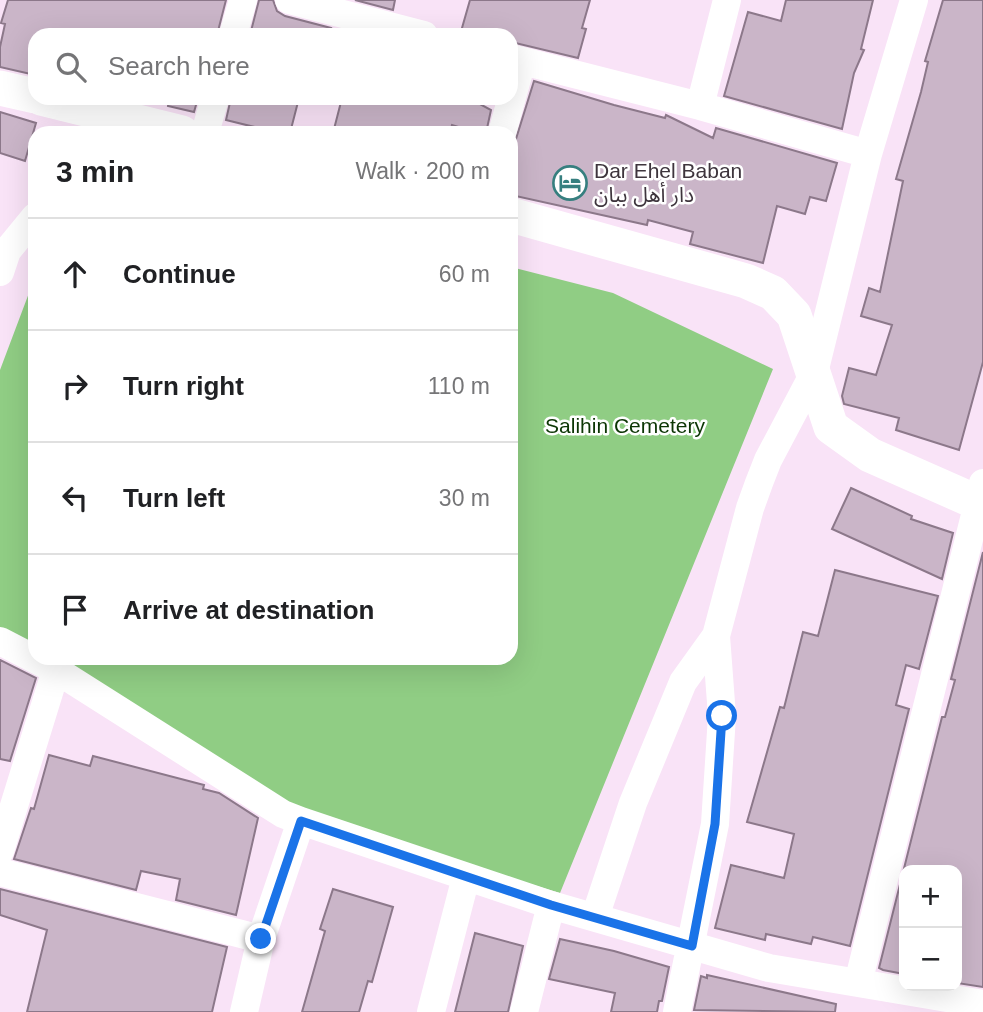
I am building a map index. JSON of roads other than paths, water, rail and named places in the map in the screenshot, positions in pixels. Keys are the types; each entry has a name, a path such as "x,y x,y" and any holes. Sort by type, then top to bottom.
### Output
{"street":[{"path":"235,28 243,0"},
{"path":"289,0 397,28"},
{"path":"700,106 727,0"},
{"path":"677,1012 715,824 722,716 716,636 750,508 768,460 814,373 868,154 914,0"},
{"path":"518,59 700,106 868,154"},
{"path":"0,88 28,94"},
{"path":"68,105 149,126"},
{"path":"207,126 213,105"},
{"path":"503,126 508,105"},
{"path":"518,217 746,281 773,293 794,315 831,427 870,455 981,497 858,983"},
{"path":"0,272 7,251 28,226"},
{"path":"595,917 633,803 683,682 716,636"},
{"path":"0,641 28,655"},
{"path":"47,665 283,814 301,821 551,905 769,968 983,1004"},
{"path":"0,851 57,670"},
{"path":"244,1012 261,939 301,821"},
{"path":"0,872 261,939"},
{"path":"431,1012 466,877"},
{"path":"524,1012 551,905"}],"place":[{"name":"Dar Ehel Baban دار أهل ببان","path":"570,183"}],"park label":[{"name":"Salihin Cemetery","path":"625,426"}]}
